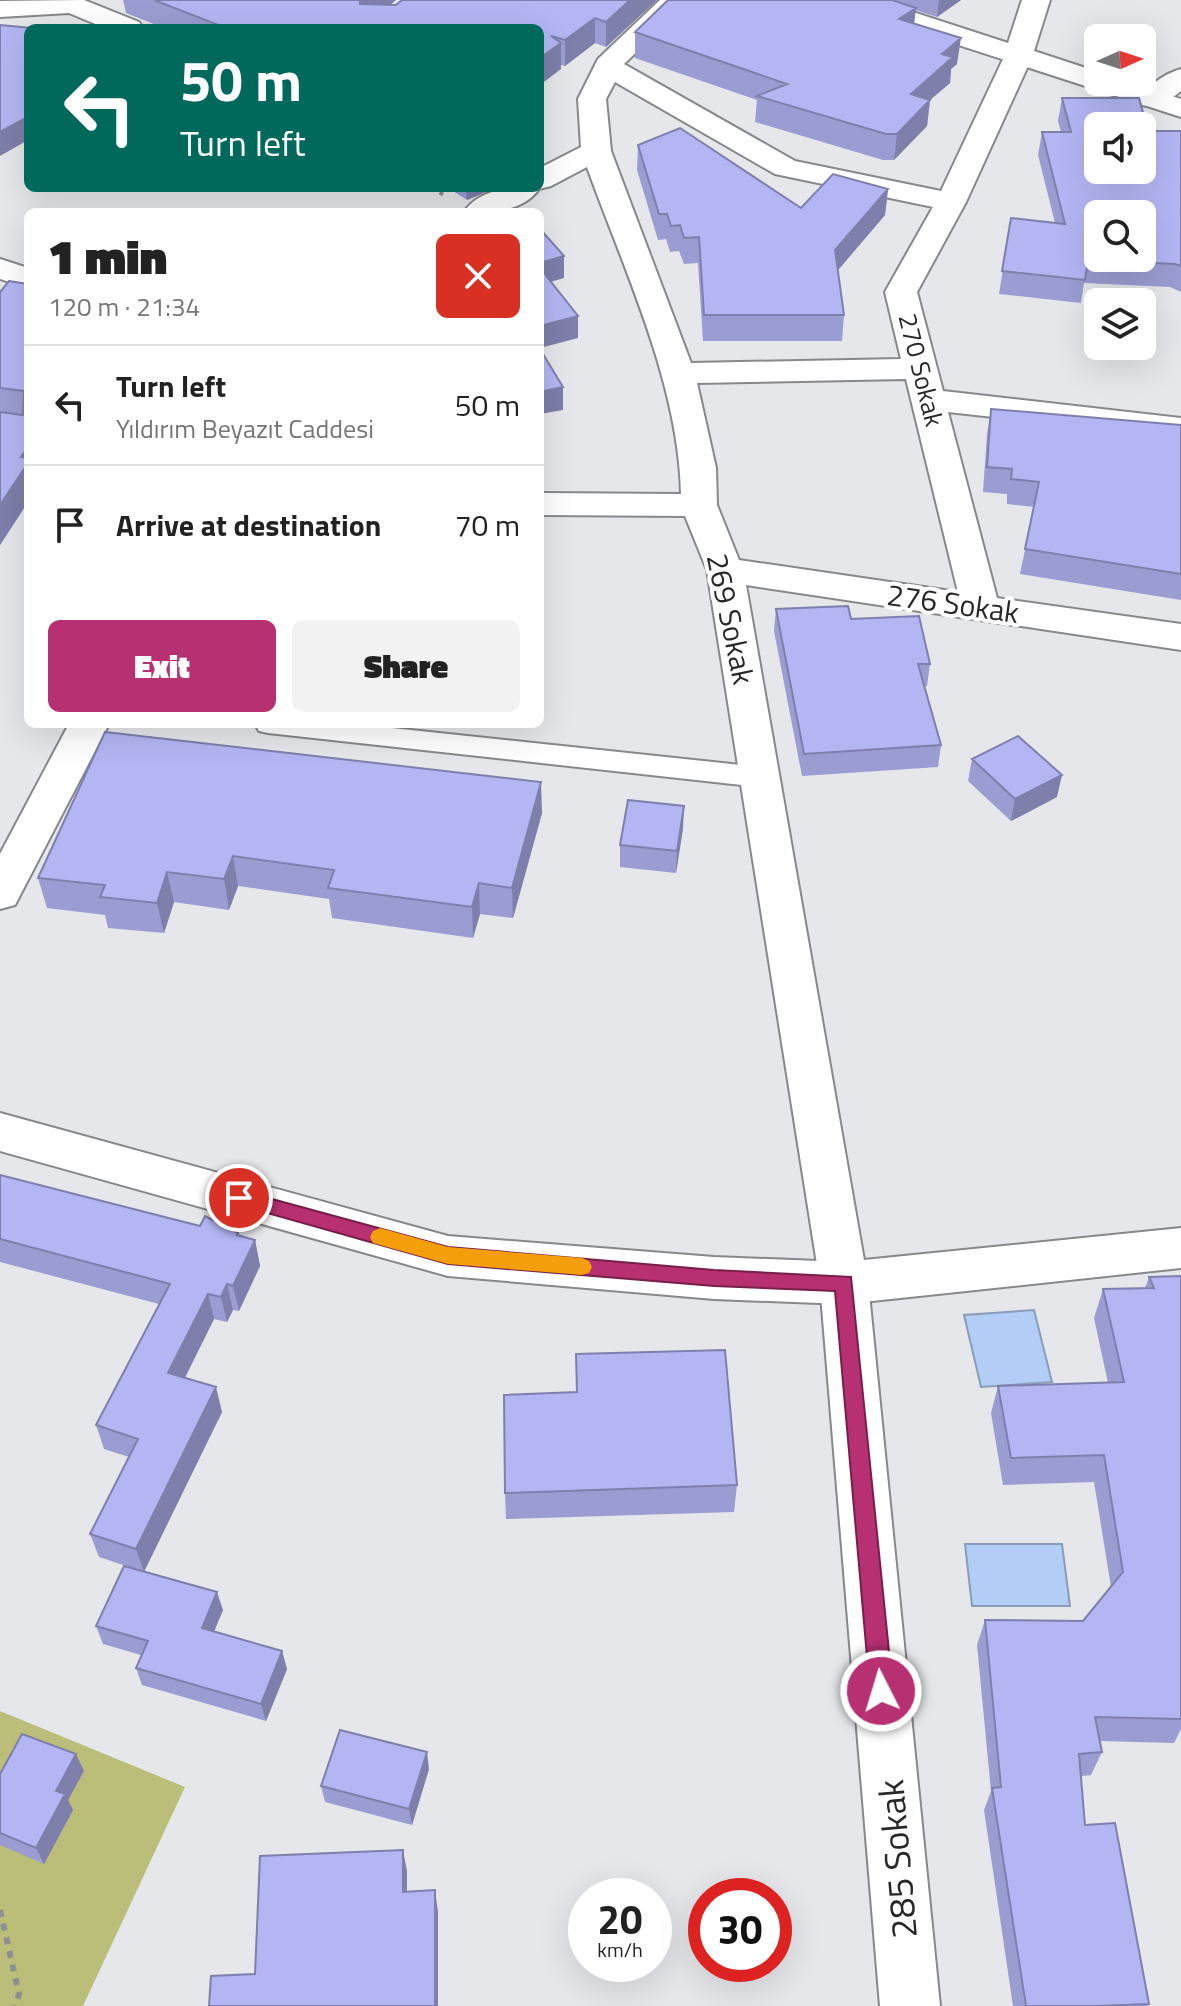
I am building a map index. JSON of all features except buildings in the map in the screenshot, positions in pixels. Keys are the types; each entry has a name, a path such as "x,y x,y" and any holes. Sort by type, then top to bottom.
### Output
{"street":[{"name":"269 Sokak","path":"676,0 612,59 592,99 596,151 678,373 698,468 699,505 725,570 844,1283"},
{"path":"848,0 1181,108"},
{"name":"270 Sokak","path":"981,609 901,292 951,202 1018,57 1036,0"},
{"path":"6,6 72,5 119,24"},
{"path":"609,67 786,168 951,202"},
{"path":"1152,99 1181,78"},
{"path":"544,178 596,151"},
{"path":"486,208 516,192"},
{"path":"0,269 24,277"},
{"path":"678,373 924,385 1181,428"},
{"path":"544,504 699,505"},
{"name":"276 Sokak","path":"725,570 1181,637"},
{"path":"0,894 87,728"},
{"path":"0,1132 448,1256 714,1278 844,1283 1181,1248"},
{"name":"285 Sokak","path":"844,1283 910,2006"}],"lane":[{"path":"305,728 760,777"}],"path":[{"path":"0,1910 19,1994 15,2006"}],"green space":[{"path":"0,1711 185,1787 83,2006 0,2006"}],"water":[{"path":"1034,1310 1052,1382 981,1387 964,1315"},
{"path":"965,1544 1062,1544 1070,1606 972,1606"}],"slow traffic":[{"path":"380,1237 448,1256 582,1267"}],"route":[{"path":"239,1198 448,1256 714,1278 844,1283 881,1691"}]}
